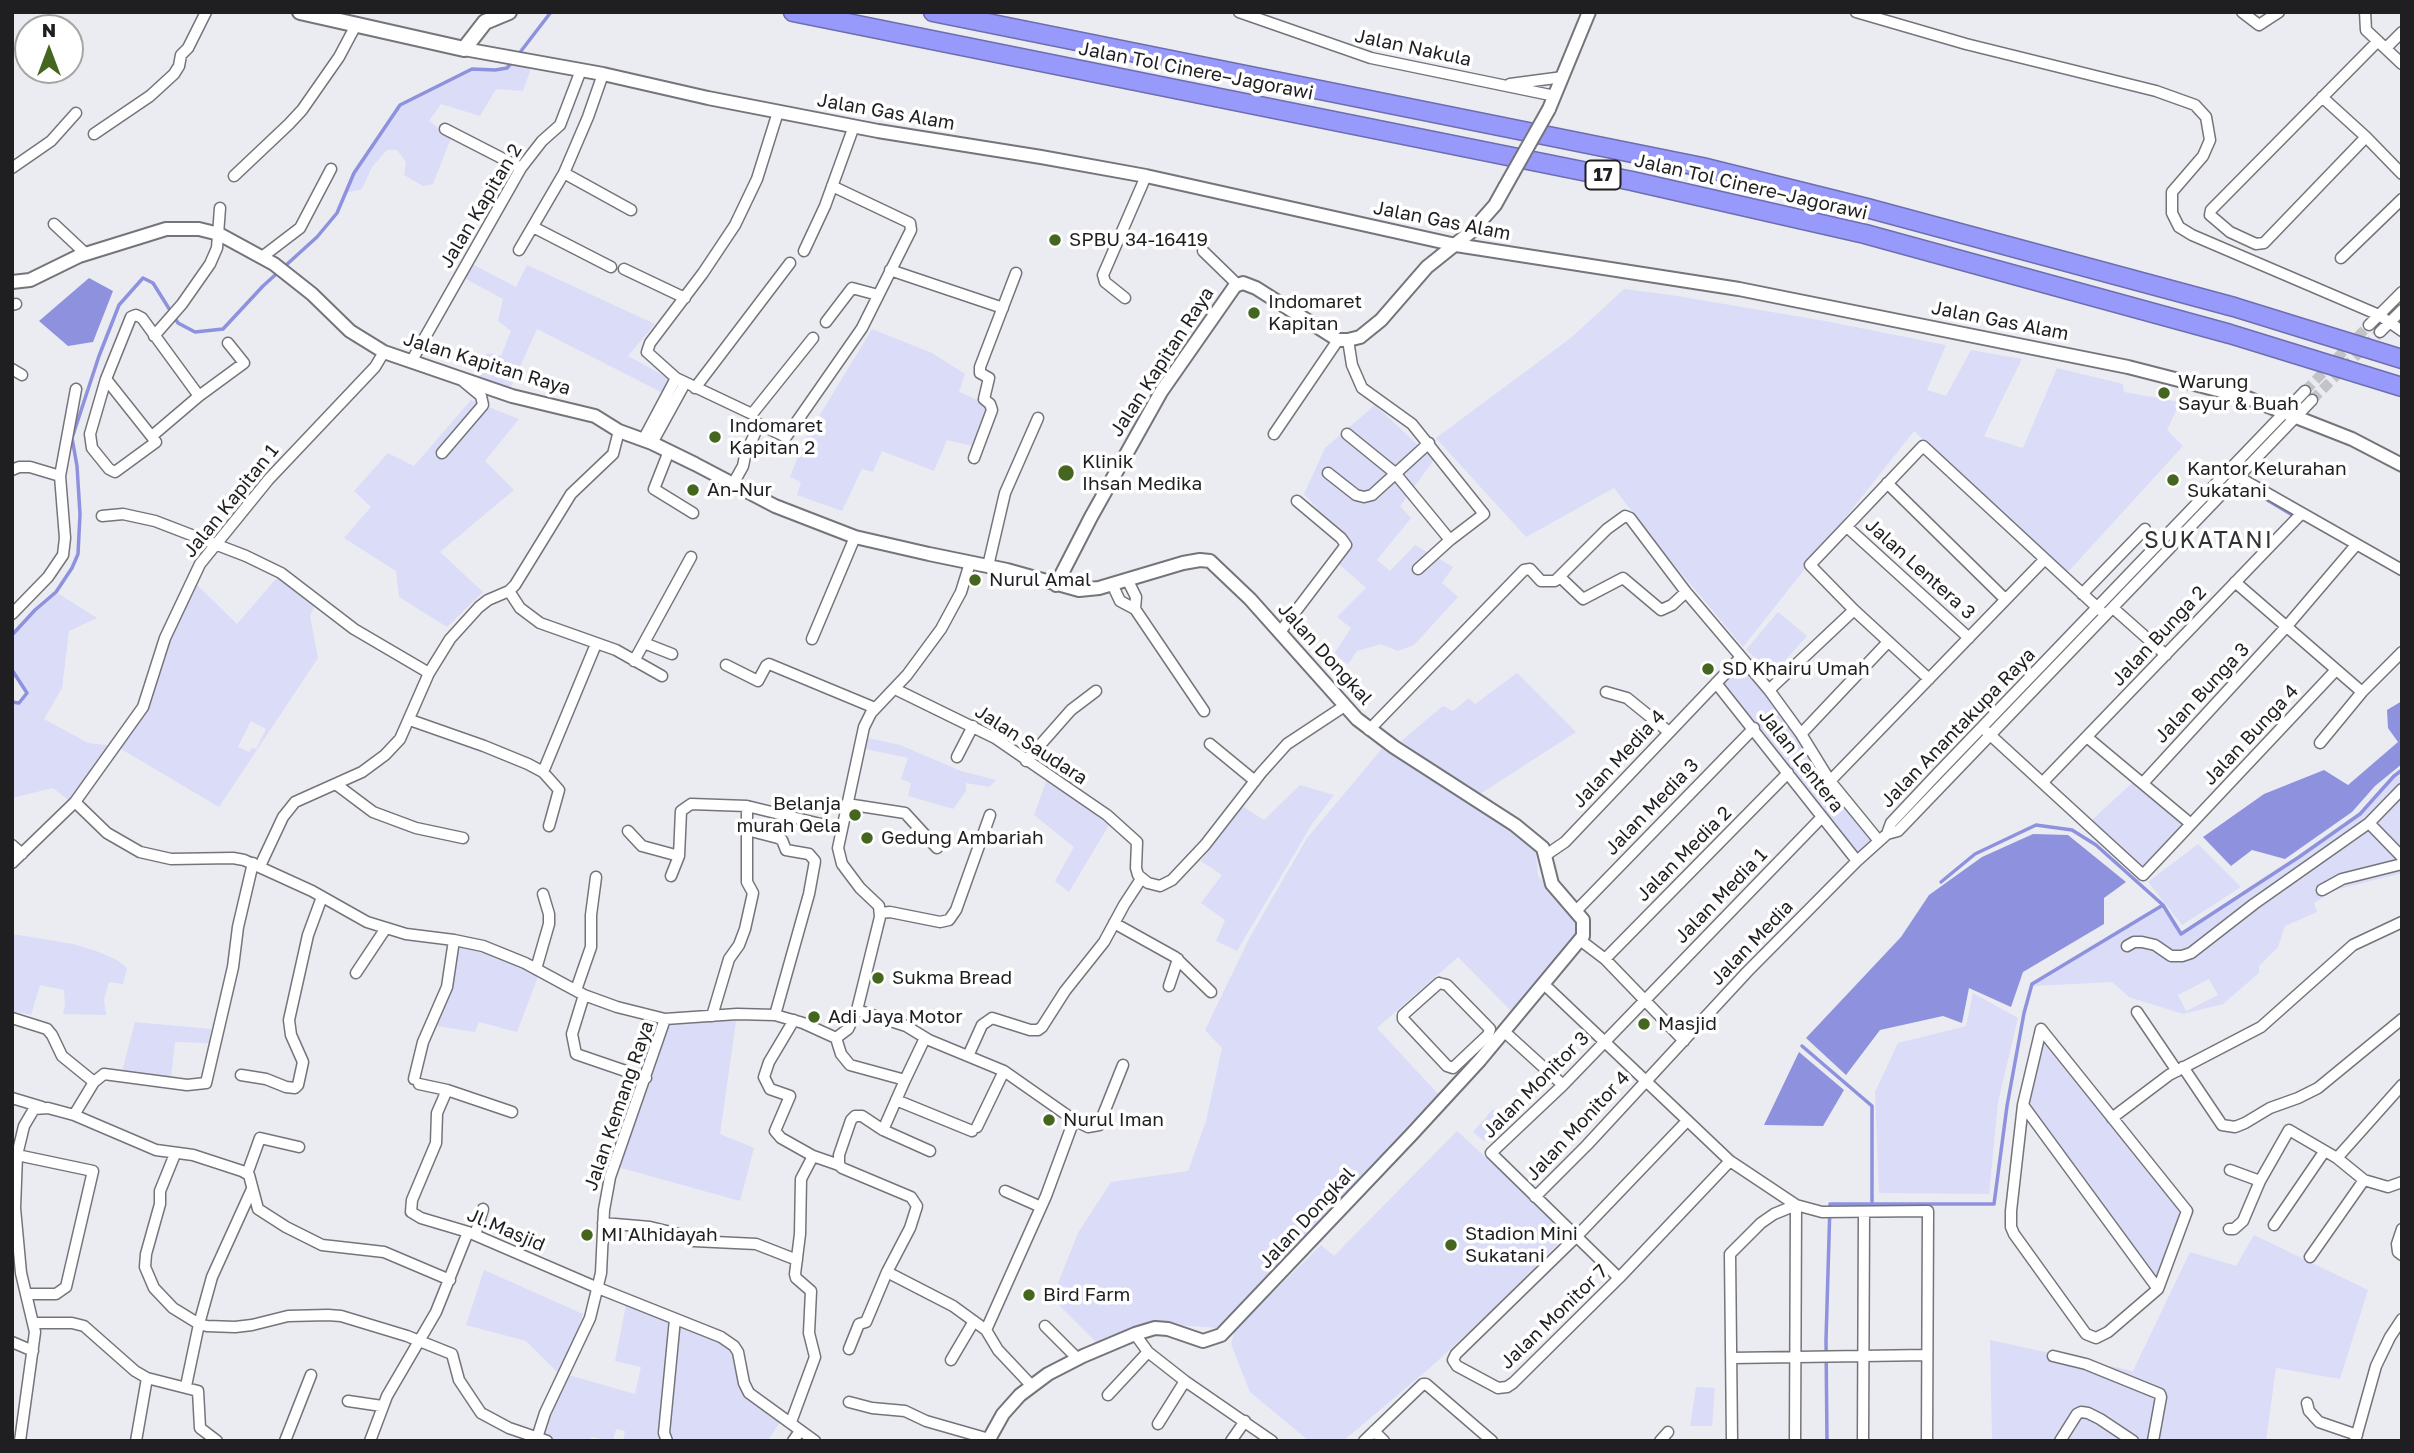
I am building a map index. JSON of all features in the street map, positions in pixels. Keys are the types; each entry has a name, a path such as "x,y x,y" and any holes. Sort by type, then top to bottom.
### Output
{"highway":[{"name":"Jalan Tol Cinere–Jagorawi","path":"793,12 1606,175 1865,234 2230,334 2402,387"},
{"name":"Jalan Tol Cinere–Jagorawi","path":"933,12 1702,167 1867,208 2221,304 2402,359"}],"main road":[{"name":"Jalan Gas Alam","path":"300,12 464,49"},
{"path":"464,49 487,17 509,12"}],"street":[{"path":"94,135 150,96 174,74 181,55 188,48 206,12"},
{"name":"Jalan Nakula","path":"1239,12 1355,54 1555,96"},
{"path":"1274,434 1343,340 1360,337 1371,329 1422,272 1456,245 1490,211 1555,96 1589,12"},
{"path":"1856,12 1966,44 2156,91 2195,105 2206,117 2210,140 2203,156 2172,192 2172,213 2179,227 2379,315 2402,331"},
{"path":"2242,12 2259,25 2279,12"},
{"path":"2365,12 2366,30 2402,64"},
{"path":"234,176 302,110 339,57 356,25"},
{"path":"2366,137 2264,243 2256,244 2243,239 2210,215 2211,210 2322,97 2382,45 2402,32"},
{"name":"Jalan Gas Alam","path":"464,49 603,74 778,112 1146,176 1456,245 1739,289 2203,384 2291,413 2361,443 2402,465"},
{"name":"Jalan Kapitan 2","path":"411,362 521,168 542,141 561,125 581,70"},
{"path":"519,250 564,173 603,74"},
{"name":"Jalan Nakula","path":"1502,85 1563,76"},
{"path":"2322,97 2402,174"},
{"path":"778,112 757,179 735,225 647,347 650,357 686,383 752,414 813,338"},
{"path":"12,168 51,141 76,113"},
{"path":"804,251 854,126"},
{"path":"445,130 521,168"},
{"path":"262,257 300,228 331,169"},
{"path":"564,173 631,210"},
{"path":"1125,298 1105,282 1103,275 1146,176"},
{"path":"733,484 759,424 786,437 862,328 911,230 911,224 832,186"},
{"path":"2340,258 2402,199"},
{"path":"154,336 211,264 217,248 220,208"},
{"path":"54,224 86,254"},
{"path":"533,227 611,268"},
{"name":"Jalan Kapitan Raya","path":"12,282 39,277 86,254 174,228 199,229 219,234 291,276 350,331 384,352 512,396 595,416 619,431 669,451 775,506 855,537 988,566"},
{"path":"1203,251 1238,285"},
{"path":"647,442 686,383 790,263"},
{"path":"624,269 684,298"},
{"path":"890,270 1003,308"},
{"path":"974,458 992,410 984,399 989,378 980,373 980,367 1016,273"},
{"name":"Jalan Kapitan Raya","path":"1056,585 1161,392 1223,301 1238,285 1248,284 1256,288 1343,340"},
{"path":"826,322 852,288 878,295"},
{"path":"2369,325 2402,292"},
{"path":"2380,332 2402,310"},
{"path":"106,379 156,442 121,470 115,471 109,469 89,439 106,379 131,317 140,316 199,396"},
{"path":"1343,340 1362,388 1382,405 1412,424 1484,514 1418,569"},
{"path":"152,436 199,396 244,363 228,343"},
{"name":"Jalan Kapitan 1","path":"12,863 75,802 143,707 162,647 200,564 277,470 375,367 384,352"},
{"path":"442,453 483,405 481,396 461,380"},
{"path":"12,614 48,577 63,555 65,538 60,476 76,389"},
{"name":"Jalan Anantakupa Raya","path":"1883,838 1891,823 2063,660 2239,478 2291,413 2305,391"},
{"name":"Jalan Anantakupa Raya","path":"1986,732 2054,653 2229,470 2291,413 2312,400"},
{"path":"988,566 1005,493 1038,418"},
{"path":"74,1115 94,1082 102,1075 187,1085 206,1083 233,967 237,927 257,864 289,808 302,798 362,772 385,755 400,739 429,673 450,639 467,618 488,600 509,591 520,578 571,494 613,454 619,431"},
{"path":"1347,434 1395,473 1450,540"},
{"path":"1328,473 1356,495 1372,495 1429,443"},
{"path":"1929,679 1810,565 1923,446 2097,607 2109,612 2166,655"},
{"path":"669,451 654,489 693,513"},
{"path":"12,470 30,467 60,476"},
{"path":"2229,470 2402,570"},
{"path":"1887,483 2006,598"},
{"path":"1280,632 1346,545 1297,501"},
{"name":"Jalan Bunga 2","path":"2043,782 2301,514"},
{"path":"102,516 137,516 217,544 281,573 354,629 429,673"},
{"name":"Jalan Lentera","path":"1560,577 1607,529 1625,516 1630,518 1686,592 1769,690 1830,781 1883,838"},
{"name":"Jalan Lentera 3","path":"1847,527 1969,638"},
{"path":"2082,594 2145,529"},
{"path":"812,639 855,537"},
{"name":"Jalan Bunga 3","path":"2143,783 2287,626 2356,545"},
{"path":"634,661 691,557"},
{"path":"1830,781 2044,560"},
{"name":"Jalan Dongkal","path":"988,566 1079,590 1112,584 1192,561 1210,561 1280,632 1343,707 1369,730 1515,825 1541,845 1546,855"},
{"path":"905,1080 850,1065 841,1054 836,1038 848,1029 856,1010 880,913 879,906 860,888 842,864 838,848 867,718 895,689 947,619 961,592 970,563"},
{"path":"1369,730 1524,570 1530,569 1544,582 1560,577 1583,599 1623,578 1661,610 1672,605 1686,592"},
{"path":"1127,579 1136,597 1135,609"},
{"path":"2235,582 2362,692"},
{"path":"1112,584 1120,601 1135,609 1205,711"},
{"path":"509,591 520,608 540,623 616,650 662,677"},
{"path":"1769,690 1854,610"},
{"path":"1801,734 1888,642"},
{"path":"644,643 672,654"},
{"path":"543,772 596,644"},
{"path":"2320,743 2362,692 2402,652"},
{"path":"2054,653 2063,660"},
{"name":"Jalan Media 4","path":"1546,855 1565,842 1741,657"},
{"path":"726,665 758,681 765,666 769,664 875,708"},
{"name":"Jalan Bunga 4","path":"2043,782 2143,874 2336,670"},
{"name":"Jalan Lentera","path":"1716,683 1857,862"},
{"name":"Jalan Saudara","path":"895,689 995,738 1107,816 1138,845 1136,868 1142,879"},
{"path":"1026,761 1071,710 1096,691"},
{"path":"1606,692 1627,698 1669,732"},
{"path":"968,1056 982,1025 992,1018 1030,1030 1042,1027 1065,991 1099,949 1142,879 1160,886 1172,880 1219,829 1255,781 1292,740 1343,707"},
{"path":"410,720 494,749 543,772 559,790 549,826"},
{"path":"957,757 974,726"},
{"name":"Jalan Media 3","path":"1576,911 1754,728"},
{"path":"1986,732 2043,782"},
{"path":"2088,737 2191,824"},
{"path":"1210,744 1255,781"},
{"name":"Jalan Media 2","path":"1605,959 1788,773"},
{"path":"337,785 373,812 416,828 463,838"},
{"path":"2127,946 2142,942 2155,945 2171,956 2182,957 2191,953 2254,904 2369,823 2402,789"},
{"path":"75,802 107,833 140,852 171,859 233,858 257,864 360,919 386,929 483,946 617,1007 664,1019"},
{"path":"671,876 679,856 681,814 683,808 691,804 747,806 841,829"},
{"path":"847,804 905,813 937,848"},
{"path":"712,1016 729,959 739,945 745,929 753,893 747,882 747,806"},
{"path":"880,913 890,912 940,922 948,920 956,910 990,815"},
{"name":"Jalan Media 1","path":"1606,1041 1822,817"},
{"path":"2369,823 2402,857"},
{"path":"747,830 778,838 782,840 786,850 809,854 816,860 810,894 775,1015"},
{"path":"628,831 642,846 679,856"},
{"name":"Jalan Media","path":"1646,1079 1747,972 1883,838"},
{"path":"12,845 22,854"},
{"path":"1546,855 1552,884 1576,911"},
{"path":"2322,890 2342,879 2402,864"},
{"path":"596,877 591,915 591,947 572,1034 576,1054 646,1078"},
{"path":"536,969 549,924 543,894"},
{"path":"241,1075 266,1079 286,1087 295,1088 298,1085 303,1062 291,1035 289,1020 307,938 322,897"},
{"name":"Jalan Dongkal","path":"989,1440 1003,1414 1031,1385 1078,1359 1135,1334 1161,1328 1203,1342 1221,1335 1234,1324 1583,936 1584,924 1576,911"},
{"path":"2112,1118 2180,1069 2261,1027 2353,945 2402,922"},
{"path":"1114,923 1178,959 1211,992"},
{"path":"356,973 386,929"},
{"path":"454,940 447,987 423,1042 416,1081 512,1112"},
{"path":"1584,943 1605,959 1684,1041"},
{"path":"1169,986 1178,959"},
{"path":"1439,983 1447,985 1490,1029 1476,1056 1450,1068 1403,1021 1403,1015 1439,983"},
{"path":"1549,989 1730,1161 1796,1205 1827,1212 1928,1211 1927,1441"},
{"path":"856,1010 906,1026 925,1038 1004,1072 1088,1127 1099,1125 1123,1065"},
{"path":"2137,1012 2222,1125 2235,1127 2245,1124 2270,1108 2318,1088 2402,1019"},
{"name":"Jalan Kemang Raya","path":"540,1440 548,1408 586,1329 603,1260 603,1223 610,1177 664,1019 755,1013 775,1015 836,1038"},
{"path":"12,1018 47,1029 62,1056 94,1082"},
{"path":"794,1020 769,1062 764,1077 770,1089 790,1096 776,1134 813,1156 907,1195 916,1202 906,1236 866,1322 859,1324 849,1349"},
{"path":"2041,1029 2187,1211 2158,1289 2101,1337 2091,1338 2086,1334 2011,1227 2022,1105 2041,1029"},
{"path":"1508,1035 1563,1086"},
{"path":"883,1130 925,1038"},
{"name":"Jalan Monitor 3","path":"1535,1197 1491,1153 1563,1086 1606,1041"},
{"path":"896,1100 975,1129 1004,1072"},
{"name":"Jalan Monitor 4","path":"1535,1197 1587,1145 1646,1079"},
{"path":"2337,1158 2402,1085"},
{"name":"Jl.Masjid","path":"447,1090 437,1113 436,1143 412,1200 411,1212 472,1233 598,1288 721,1337 734,1346 740,1357 744,1383 749,1393 815,1441"},
{"path":"12,1098 74,1115 156,1150 193,1155 247,1174"},
{"path":"2022,1105 2158,1289"},
{"path":"20,1441 33,1350 34,1323 26,1294 16,1274 14,1209 17,1155 27,1119 34,1109 42,1107"},
{"path":"839,1165 839,1155 852,1118 862,1116 883,1130 930,1151"},
{"path":"986,1330 1041,1207 1074,1120"},
{"path":"1576,1237 1686,1121"},
{"path":"2229,1229 2234,1229 2243,1221 2260,1181 2289,1130 2337,1158 2364,1180 2388,1187 2402,1182"},
{"path":"299,1147 260,1138 247,1174 261,1213 331,1247 384,1252 450,1280"},
{"path":"2273,1225 2324,1152"},
{"path":"175,1154 160,1191 160,1203 145,1267 148,1278 164,1300 199,1324 235,1327 288,1316 341,1316 419,1340 452,1354 459,1380 481,1413 540,1440"},
{"path":"17,1155 93,1171 66,1287 56,1294 26,1294"},
{"path":"791,1422 816,1357 810,1341 811,1291 796,1278 801,1221 801,1179 813,1156"},
{"name":"Jalan Monitor 7","path":"1576,1237 1456,1354 1453,1360 1458,1366 1498,1388 1507,1387 1619,1278 1730,1161"},
{"path":"2230,1170 2260,1181"},
{"path":"2310,1257 2364,1180"},
{"path":"186,1386 212,1277 252,1189"},
{"path":"1005,1191 1041,1207"},
{"path":"1535,1197 1619,1278"},
{"path":"1795,1441 1796,1205"},
{"path":"1732,1441 1730,1254 1765,1220 1796,1205"},
{"path":"370,1441 383,1406 436,1312 483,1209"},
{"path":"1863,1441 1864,1212"},
{"path":"603,1223 650,1227 679,1234 694,1241 756,1244 797,1260"},
{"path":"2402,1229 2397,1244 2402,1255"},
{"path":"887,1272 935,1297 986,1330 998,1350 1031,1385"},
{"path":"667,1441 664,1433 675,1319"},
{"path":"2307,1403 2309,1411 2319,1423 2356,1438 2376,1366 2402,1319"},
{"path":"951,1360 974,1321"},
{"path":"34,1323 72,1323 84,1326 146,1378 198,1391 198,1422 202,1431 212,1440"},
{"path":"1045,1326 1078,1359"},
{"path":"1135,1334 1148,1352 1185,1381 1272,1441"},
{"path":"12,1342 33,1350"},
{"path":"1108,1395 1148,1352"},
{"path":"1732,1358 1927,1355"},
{"path":"2053,1356 2085,1364 2160,1394 2153,1441"},
{"path":"285,1441 311,1376"},
{"path":"136,1441 146,1378"},
{"path":"1158,1424 1185,1381"},
{"path":"1364,1441 1423,1384 1492,1441"},
{"path":"348,1401 383,1406"},
{"path":"849,1402 872,1408 905,1411 926,1421 989,1440"},
{"path":"2060,1441 2081,1412 2088,1412 2133,1441"},
{"path":"1231,1441 1245,1421"},
{"path":"793,1441 800,1431"},
{"path":"1374,1431 1384,1441"},
{"path":"1660,1441 1668,1432"}],"shaded area":[{"path":"525,61 530,71 523,91 496,89 480,116 441,104 429,121 451,138 433,184 423,186 404,175 406,162 397,150 387,150 372,167 362,189 345,193 354,173 400,105 472,69 495,70"},
{"path":"472,264 516,287 527,265 655,324 628,356 670,379 663,393 537,329 509,391 473,379 487,353 501,356 511,331 498,321 503,299 464,278"},
{"path":"1624,289 1825,321 1946,345 1927,390 1946,396 1971,350 2022,359 1984,436 2023,448 2057,368 2123,384 2124,392 2180,402 2167,430 2183,446 2067,573 1914,431 1743,647 1614,488 1526,537 1436,438 1572,337"},
{"path":"872,329 932,353 965,374 959,392 994,407 980,448 947,440 934,471 882,451 873,472 862,469 842,511 797,495 801,482 790,477 804,441"},
{"path":"471,400 519,419 485,461 514,490 440,552 483,592 447,627 399,597 396,571 344,538 371,507 354,491 388,453 414,466"},
{"path":"1375,405 1434,460 1400,506 1411,518 1377,560 1390,571 1415,545 1453,567 1442,583 1458,597 1414,645 1398,651 1381,644 1357,651 1348,664 1334,654 1351,628 1337,617 1366,588 1339,564 1349,544 1304,494 1325,448"},
{"path":"281,573 317,600 310,616 318,658 219,807 116,746 73,804 53,788 12,798 12,702 19,703 27,693 12,670 12,635 56,592 97,618 69,631 62,688 44,719 88,743 115,746 131,725 191,579 237,624","holes":["251,721 266,729 256,749 252,748 249,752 238,747"]},
{"path":"1778,612 1807,636 1774,673 1746,650"},
{"path":"1741,657 1879,841 1857,861 1716,683"},
{"path":"1517,673 1576,732 1477,796 1401,741 1443,706 1453,711 1469,698 1475,704"},
{"path":"868,738 900,745 961,771 996,780 989,787 966,783 966,791 953,809 908,796 911,783 901,779 908,758 866,749"},
{"path":"1385,745 1500,822 1536,853 1538,876 1577,918 1579,933 1513,1013 1458,957 1377,1028 1438,1094 1218,1328 1150,1323 1096,1342 1052,1298 1078,1233 1111,1182 1188,1171 1206,1121 1222,1048 1205,1030 1250,937 1307,838"},
{"path":"2402,770 2402,873 2335,890 2314,903 2317,912 2285,926 2278,947 2259,966 2259,973 2223,1004 2183,1014 2129,997 2112,982 2033,986 2032,984 2163,905 2182,933 2360,814","holes":["2209,979 2218,995 2186,1011 2178,995"]},
{"path":"1047,779 1109,825 1069,892 1055,881 1074,847 1034,815"},
{"path":"2134,781 2184,824 2141,868 2092,820"},
{"path":"1300,785 1334,795 1312,824 1237,951 1216,941 1225,920 1201,903 1222,875 1201,861 1242,806 1264,820"},
{"path":"2198,844 2241,887 2182,925 2148,882"},
{"path":"12,934 73,944 117,960 127,968 123,984 109,982 104,999 106,1015 63,1014 64,990 40,985 31,1015 12,1011"},
{"path":"461,942 539,974 517,1032 479,1022 475,1032 437,1026"},
{"path":"1973,993 2018,1018 1998,1102 1989,1194 1879,1193 1875,1092 1898,1043 1966,1026"},
{"path":"737,1014 720,1134 754,1148 740,1201 614,1166 665,1019"},
{"path":"135,1022 211,1029 209,1043 175,1042 171,1077 122,1071"},
{"path":"2041,1029 2187,1211 2158,1289 2023,1105"},
{"path":"1493,1109 1505,1119 1484,1141 1473,1132"},
{"path":"1457,1131 1568,1233 1503,1300 1432,1366 1343,1441 1309,1441 1250,1392 1231,1344 1235,1330 1321,1245 1334,1256"},
{"path":"2254,1235 2368,1290 2340,1379 2276,1368 2266,1441 1992,1441 1990,1340 2133,1371 2190,1252 2236,1266"},
{"path":"484,1270 583,1314 577,1333 557,1372 526,1341 466,1325"},
{"path":"627,1300 734,1346 744,1383 800,1431 793,1441 785,1441 792,1429 781,1420 768,1441 623,1441 625,1431 616,1429 613,1441 591,1437 590,1441 547,1441 537,1438 565,1374 635,1394 641,1367 615,1361"},
{"path":"1696,1387 1715,1388 1712,1426 1690,1426"}],"water":[{"path":"89,278 113,291 93,342 68,346 39,321"},
{"path":"2402,701 2402,764 2375,786 2352,812 2285,859 2252,850 2231,866 2203,837 2264,794 2324,770 2348,785 2398,742 2388,728 2387,710"},
{"path":"2033,834 2068,835 2126,882 2104,898 2104,924 2023,972 2011,1007 1969,988 1962,1023 1943,1016 1880,1030 1846,1075 1806,1038 1901,937 1929,895 1982,857"},
{"path":"1799,1052 1844,1090 1823,1126 1764,1125"}],"waterway":[{"path":"518,55 551,12"},
{"path":"12,635 56,592 78,554 80,514 72,438 119,305 143,278 153,283 178,323 195,332 223,329 263,286 317,237 337,213 354,173 400,105 472,69 507,68 513,61"},
{"path":"2236,486 2239,483 2294,516"},
{"path":"12,670 27,693 19,703 12,702"},
{"path":"1827,1441 1826,1340 1830,1204 1994,1204 2007,1106 2032,984 2163,905 2181,934 2360,814 2402,770"},
{"path":"1941,882 1975,854 2036,825 2072,830 2096,845 2163,905"},
{"path":"1802,1046 1872,1106 1872,1203"}],"tunnel":[{"path":"2305,391 2369,325"},
{"path":"2312,400 2380,332"}],"place":[{"name":"SPBU 34-16419","path":"1055,240"},
{"name":"Indomaret Kapitan","path":"1254,313"},
{"name":"Warung Sayur & Buah","path":"2164,393"},
{"name":"Indomaret Kapitan 2","path":"715,437"},
{"name":"Klinik Ihsan Medika","path":"1066,473"},
{"name":"Kantor Kelurahan Sukatani","path":"2173,480"},
{"name":"An-Nur","path":"693,490"},
{"name":"Nurul Amal","path":"975,580"},
{"name":"SD Khairu Umah","path":"1708,669"},
{"name":"Belanja murah Qela","path":"855,815"},
{"name":"Gedung Ambariah","path":"867,838"},
{"name":"Sukma Bread","path":"878,978"},
{"name":"Adi Jaya Motor","path":"814,1017"},
{"name":"Masjid","path":"1644,1024"},
{"name":"Nurul Iman","path":"1049,1120"},
{"name":"MI Alhidayah","path":"587,1235"},
{"name":"Stadion Mini Sukatani","path":"1451,1245"},
{"name":"Bird Farm","path":"1029,1295"}],"district":[{"name":"SUKATANI","path":"2209,541"}]}
